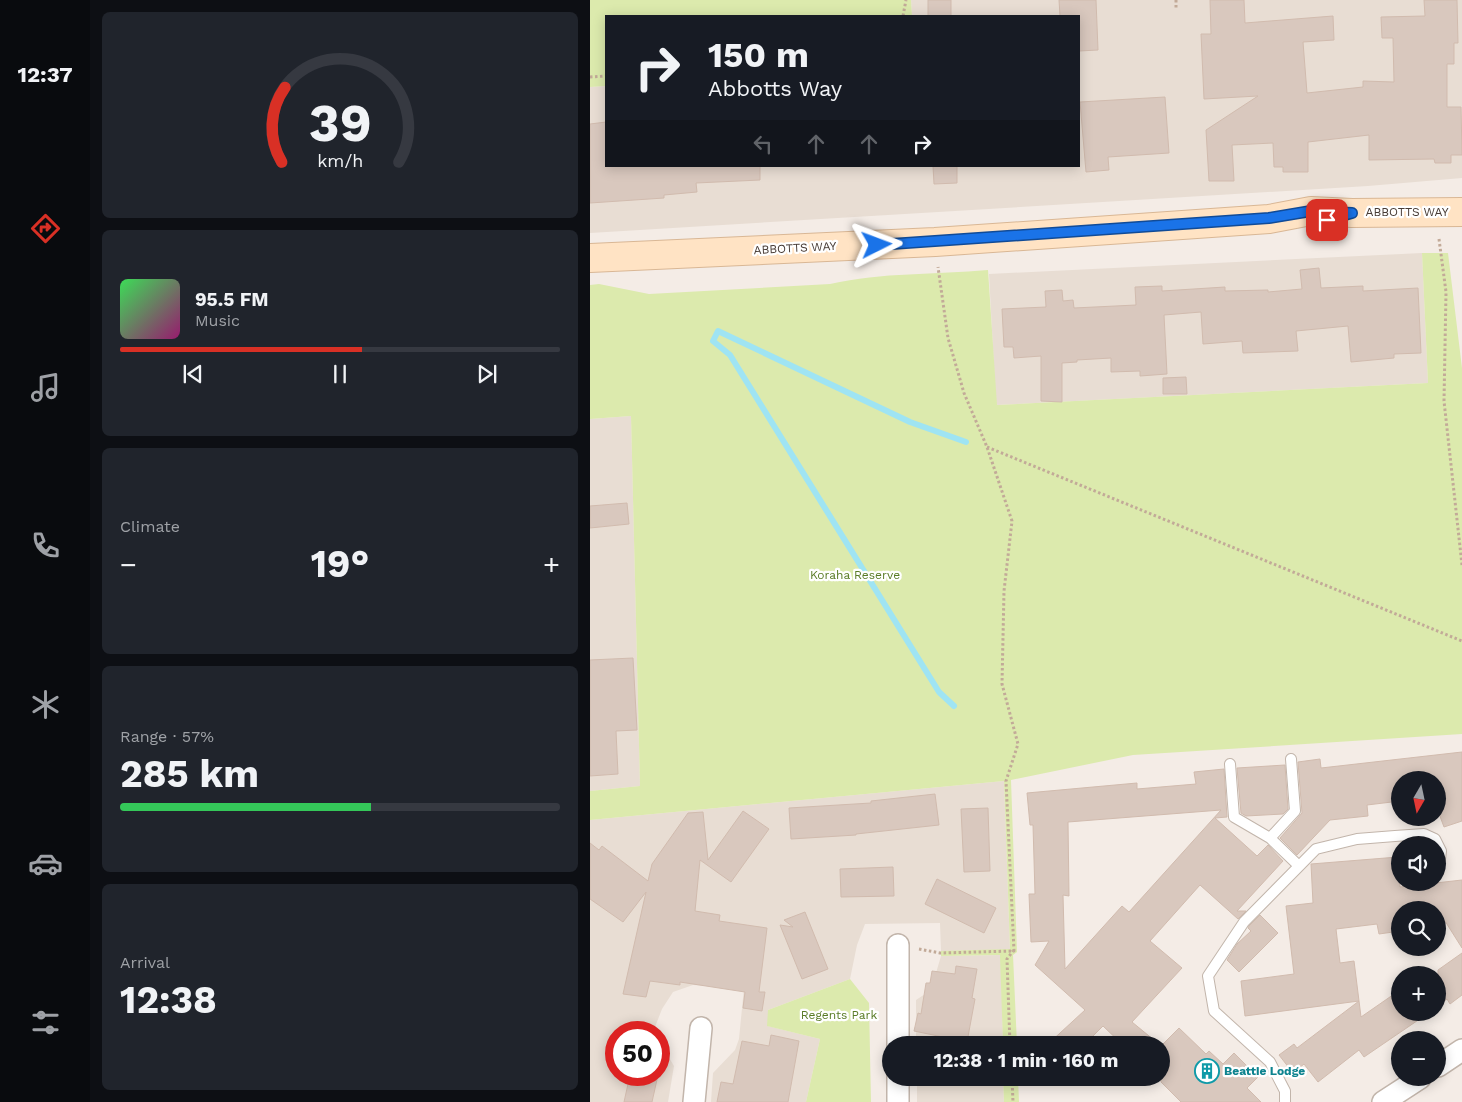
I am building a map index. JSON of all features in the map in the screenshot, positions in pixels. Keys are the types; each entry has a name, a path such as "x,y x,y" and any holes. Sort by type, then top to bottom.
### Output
{"main road":[{"name":"ABBOTTS WAY","path":"590,258 935,242 1269,218 1313,223 1352,213 1462,212"}],"street":[{"path":"898,946 898,1036"},
{"path":"694,1102 701,1028"},
{"path":"1446,1061 1462,1050"},
{"path":"898,1086 898,1102"},
{"path":"1383,1102 1408,1086"}],"lane":[{"path":"1270,838 1295,811 1291,759"},
{"path":"1230,764 1234,817 1270,838 1299,866"},
{"path":"1395,836 1424,834 1428,836"},
{"path":"1285,1102 1285,1091 1270,1062 1214,1010 1208,976 1244,922 1316,849 1357,839 1391,836"}],"path":[{"path":"903,15 906,0"},
{"path":"1176,0 1176,10"},
{"path":"590,77 605,76"},
{"path":"1439,239 1446,292 1444,401 1462,565"},
{"path":"938,267 948,338 964,393 987,447 1012,521 1004,591 1002,684 1018,744 1006,781 1014,951 1007,959 1010,1036"},
{"path":"987,447 1462,642"},
{"path":"898,946 940,953 1014,951"},
{"path":"1012,1086 1012,1102"}],"shaded area":[{"path":"911,0 1462,0 1462,178 1368,186 590,233 590,87 605,86 605,167 1080,167 1080,15 912,15"},
{"path":"1422,253 1428,383 996,405 989,274"},
{"path":"631,416 640,786 590,791 590,419"},
{"path":"1004,781 1010,950 941,951 940,923 865,924 857,945 850,979 768,1010 768,1026 820,1039 806,1102 711,1102 713,1073 735,1050 739,1039 744,988 693,985 673,992 662,1009 657,1021 605,1021 605,1086 670,1086 670,1059 674,1066 668,1102 590,1102 590,820"},
{"path":"1001,955 1003,1036 916,1036 916,1000 931,990 941,956"},
{"path":"917,1086 1003,1086 1004,1102 917,1102"}],"green space":[{"path":"590,0 911,0 912,15 605,15 605,86 590,87"},
{"name":"Koraha Reserve","path":"1422,253 1448,253 1462,368 1462,734 1133,755 1011,780 1017,952 1013,955 1017,1036 1003,1036 1000,955 941,956 941,951 1010,949 1004,781 590,820 590,791 640,786 631,416 590,419 590,285 599,284 649,294 830,284 870,277 988,270 997,405 1428,383"},
{"name":"Regents Park","path":"850,979 869,1003 871,1102 806,1102 820,1039 767,1026 768,1010"},
{"path":"1003,1086 1018,1086 1019,1102 1004,1102"}],"building":[{"path":"928,0 951,0 951,15 928,15"},
{"path":"1059,0 1096,0 1098,50 1080,51 1080,15 1060,15"},
{"path":"1210,0 1244,0 1245,23 1333,16 1334,40 1303,42 1307,93 1363,87 1363,81 1394,82 1393,38 1382,38 1381,17 1425,16 1424,0 1457,0 1458,43 1454,43 1454,64 1447,64 1447,107 1461,107 1462,155 1451,155 1451,163 1435,163 1434,159 1369,160 1369,135 1308,142 1308,172 1283,172 1283,167 1274,167 1273,143 1232,145 1234,181 1209,181 1206,130 1258,96 1204,99 1201,34 1211,34"},
{"path":"1165,97 1169,153 1108,157 1109,170 1086,172 1080,102"},
{"path":"605,122 605,167 760,167 760,180 696,183 697,192 664,195 664,198 590,203 590,124"},
{"path":"933,167 957,167 957,183 934,184"},
{"path":"1319,268 1321,288 1363,286 1363,291 1418,288 1421,353 1394,354 1394,358 1351,362 1348,326 1296,331 1298,351 1243,353 1242,341 1203,344 1201,312 1164,315 1167,374 1140,376 1140,371 1111,372 1111,358 1062,363 1062,402 1041,401 1041,356 1014,358 1013,347 1004,347 1002,309 1046,307 1045,291 1062,290 1063,301 1073,300 1074,308 1136,305 1135,287 1162,286 1162,291 1225,287 1225,291 1268,290 1268,292 1302,289 1300,270"},
{"path":"1186,377 1187,394 1163,394 1163,378"},
{"path":"627,503 629,524 590,528 590,506"},
{"path":"633,658 637,730 616,731 618,774 590,776 590,660"},
{"path":"1462,752 1462,821 1444,827 1444,826 1446,826 1446,771 1391,771 1391,802 1367,805 1368,816 1330,820 1297,855 1280,838 1302,813 1298,762 1320,759 1321,768"},
{"path":"1285,765 1288,809 1283,814 1246,816 1241,813 1237,768"},
{"path":"1224,769 1227,817 1215,818 1257,856 1268,845 1283,861 1237,911 1246,911 1238,919 1200,885 1150,941 1182,968 1132,1022 1149,1036 1114,1036 1103,1026 1093,1036 1057,1036 1085,1010 1035,965 1049,941 1031,942 1029,894 1035,894 1033,825 1030,825 1027,793 1137,783 1137,789 1196,784 1194,772","holes":["1221,810 1129,912 1122,906 1065,969 1063,895 1069,896 1068,822"]},
{"path":"935,794 939,825 856,835 791,839 789,808 871,803 871,801"},
{"path":"988,808 990,871 964,872 961,809"},
{"path":"743,811 769,829 731,882 700,860 695,911 720,915 719,921 767,928 759,992 765,992 762,1011 743,1008 745,992 680,982 680,985 650,981 646,997 623,994 646,892 623,922 590,899 590,843 599,850 602,846 648,881 652,864 688,813 703,812 708,860"},
{"path":"1391,858 1391,891 1446,891 1446,882 1462,880 1462,948 1446,923 1446,901 1391,901 1391,932 1379,934 1377,924 1336,929 1340,963 1354,961 1359,1001 1245,1016 1241,981 1294,974 1286,906 1313,903 1311,864"},
{"path":"893,867 894,896 841,897 840,869"},
{"path":"937,879 996,908 984,933 925,904"},
{"path":"805,912 828,969 802,979 780,925 793,927 784,920"},
{"path":"1260,915 1278,933 1239,972 1227,960 1237,944 1251,931 1248,928 1249,926"},
{"path":"1462,953 1462,995 1450,1004 1446,1000 1446,966 1444,966"},
{"path":"956,966 977,969 972,998 975,999 968,1036 938,1036 914,1031 918,1013 921,1014 926,983 930,983 932,971 955,974"},
{"path":"1391,996 1391,1021 1417,1021 1402,1031 1391,1031 1391,1039 1364,1057 1359,1050 1318,1082 1304,1064 1293,1073 1279,1055 1294,1044 1297,1048 1359,1001 1361,1017"},
{"name":"Beattie Lodge","path":"1179,1028 1206,1054 1209,1051 1223,1064 1234,1053 1258,1077 1247,1088 1261,1102 1181,1102 1165,1086 1170,1086 1170,1037"},
{"path":"771,1035 799,1041 788,1102 717,1102 721,1082 733,1084 742,1041 769,1046"},
{"path":"628,1086 656,1086 652,1102 624,1102"}],"waterway":[{"path":"954,706 939,692 730,355 713,341 718,331 910,422 966,442"}],"place":[{"name":"Beattie Lodge","path":"1207,1071"}],"route":[{"path":"877,245 1269,218 1311,211 1352,213 1327,220"}]}
